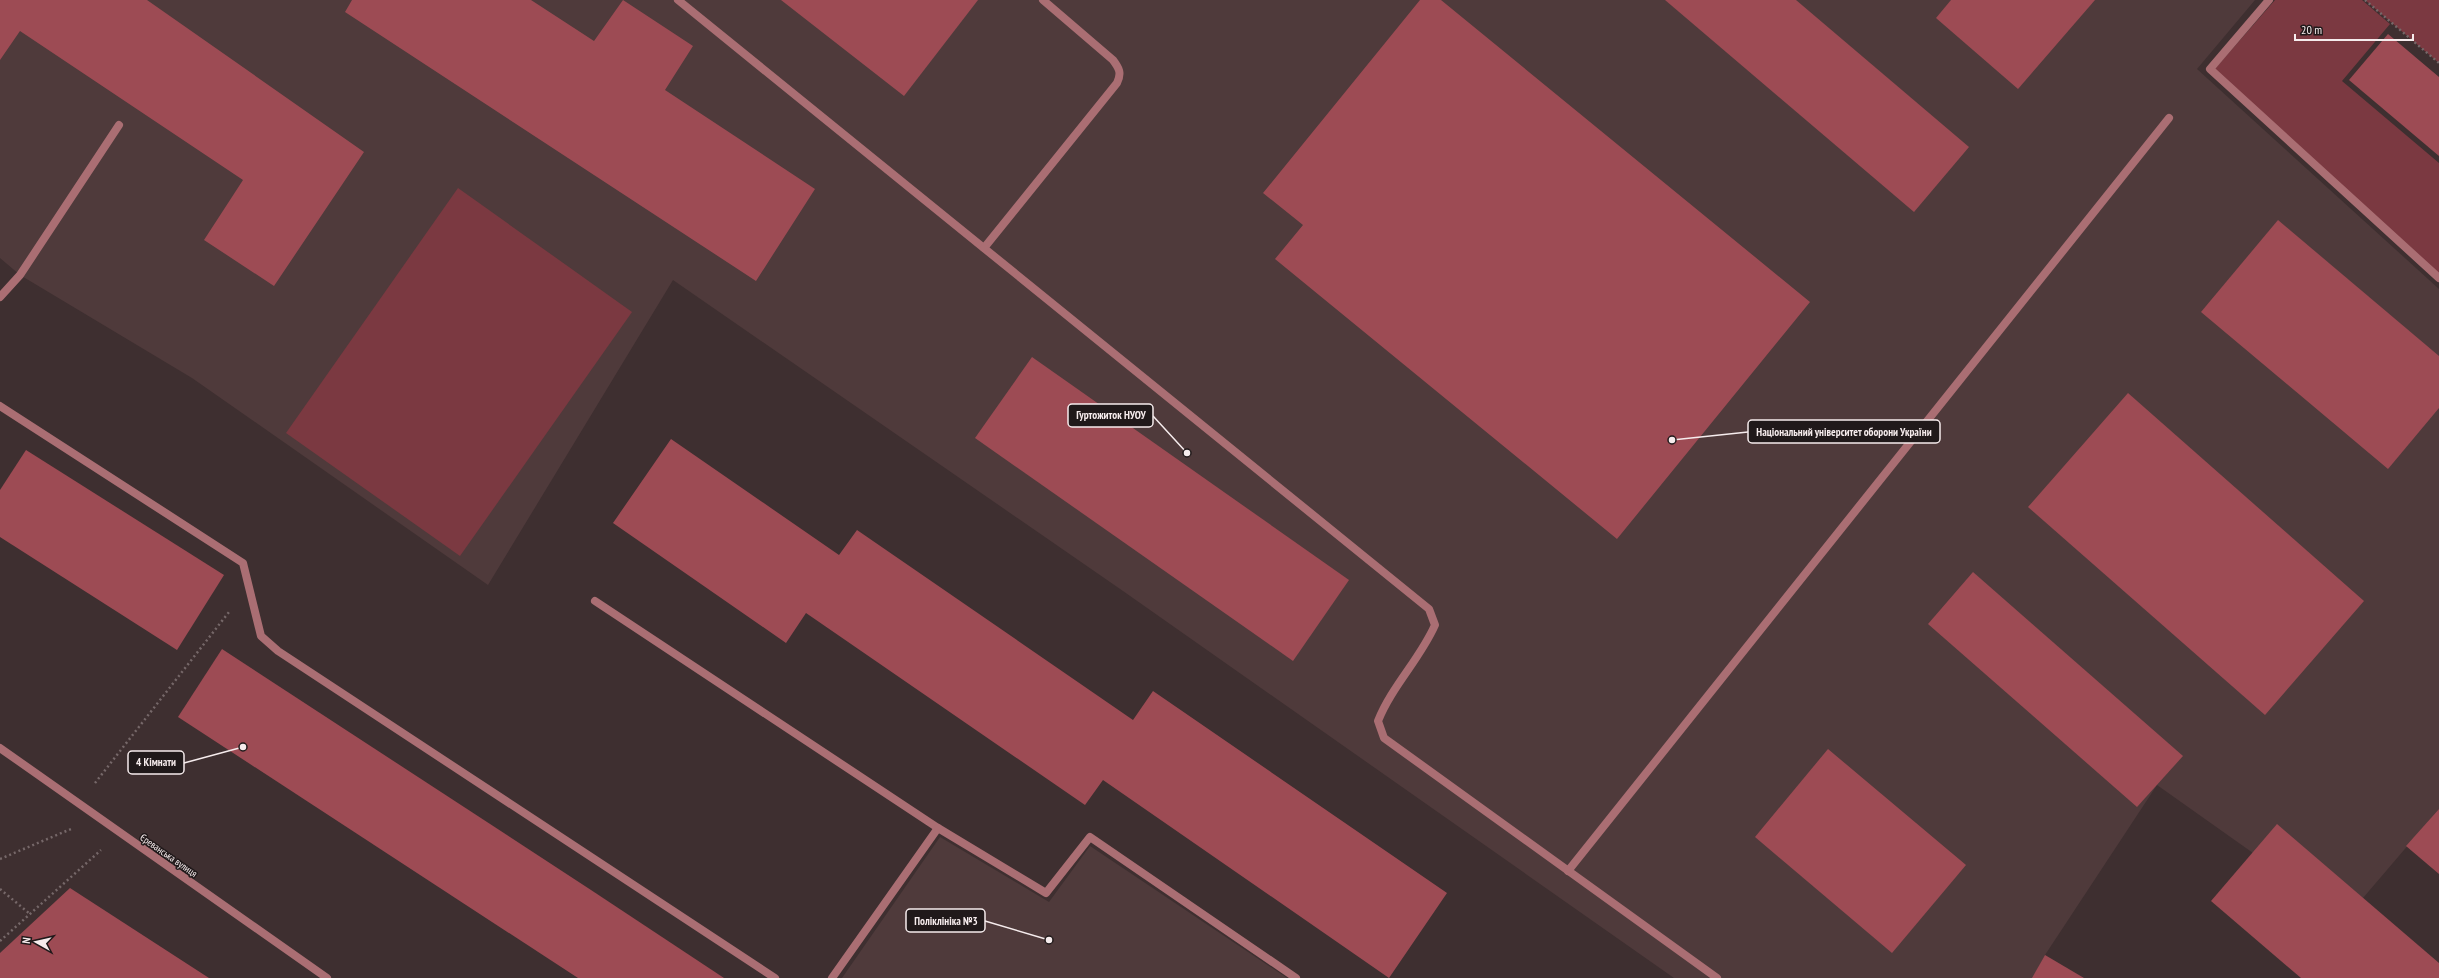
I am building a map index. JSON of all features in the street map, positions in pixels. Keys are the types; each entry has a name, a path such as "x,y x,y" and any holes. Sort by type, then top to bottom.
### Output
{"street":[{"path":"678,0 1429,609 1435,625 1428,640 1384,705 1378,720 1384,738 1717,978"},
{"path":"984,248 1117,83 1120,77 1119,69 1113,60 1043,0"},
{"path":"2269,0 2210,69 2439,278"},
{"path":"1568,871 2169,118"},
{"path":"0,297 20,275 119,125"},
{"path":"0,406 243,563 248,587 262,636 278,651 775,978"},
{"path":"595,601 938,828 1046,893 1090,837 1296,978"},
{"name":"Єреванська вулиця","path":"0,748 327,978"},
{"path":"832,978 938,828"}],"path":[{"path":"2364,0 2439,63"},
{"path":"93,785 248,587"},
{"path":"0,859 78,826"},
{"path":"0,942 105,846"},
{"path":"0,889 30,914"}],"shaded area":[{"path":"0,0 2255,0 2197,69 2439,289 2439,809 2363,898 2253,853 2157,785 2045,955 2033,978 1674,978 1123,591 673,280 488,585 192,378 20,275 0,258"},
{"path":"2275,0 2362,0 2390,24 2342,81 2439,163 2439,276 2213,71"},
{"path":"2365,0 2439,0 2439,63"},
{"path":"458,188 632,312 460,556 286,433"},
{"path":"940,837 1049,902 1090,846 1287,978 842,978"}],"building":[{"path":"0,0 147,0 364,152 274,286 204,240 243,180 20,31 0,60"},
{"path":"352,0 531,0 594,41 623,0 693,46 665,90 815,189 756,281 345,12"},
{"path":"781,0 978,0 904,96"},
{"path":"1420,0 1441,0 1810,302 1617,539 1275,259 1303,225 1263,193"},
{"path":"1665,0 1796,0 1969,147 1914,212"},
{"path":"1951,0 2095,0 2018,89 1936,18"},
{"path":"2388,34 2439,77 2439,156 2349,80"},
{"path":"2278,220 2439,356 2439,408 2388,469 2201,312"},
{"path":"1032,357 1349,580 1293,661 975,438"},
{"path":"2128,393 2364,601 2265,715 2028,507"},
{"path":"671,439 839,555 857,530 1133,720 1153,691 1447,893 1389,978 1103,780 1085,805 806,613 786,643 613,523"},
{"path":"26,450 224,575 177,650 0,537 0,490"},
{"path":"1973,572 2183,756 2137,807 1928,624"},
{"path":"222,649 724,978 578,978 178,717"},
{"path":"1828,749 1966,865 1892,953 1755,837"},
{"path":"2439,809 2439,874 2406,846"},
{"path":"2277,824 2439,963 2439,978 2301,978 2211,901"},
{"path":"70,888 209,978 0,978 0,953"},
{"path":"2045,955 2084,978 2032,978"}],"place":[{"name":"Національний університет оборони України","path":"1672,440"},
{"name":"Гуртожиток НУОУ","path":"1187,453"},
{"name":"4 Кімнати","path":"243,747"},
{"name":"Поліклініка №3","path":"1049,940"}]}
